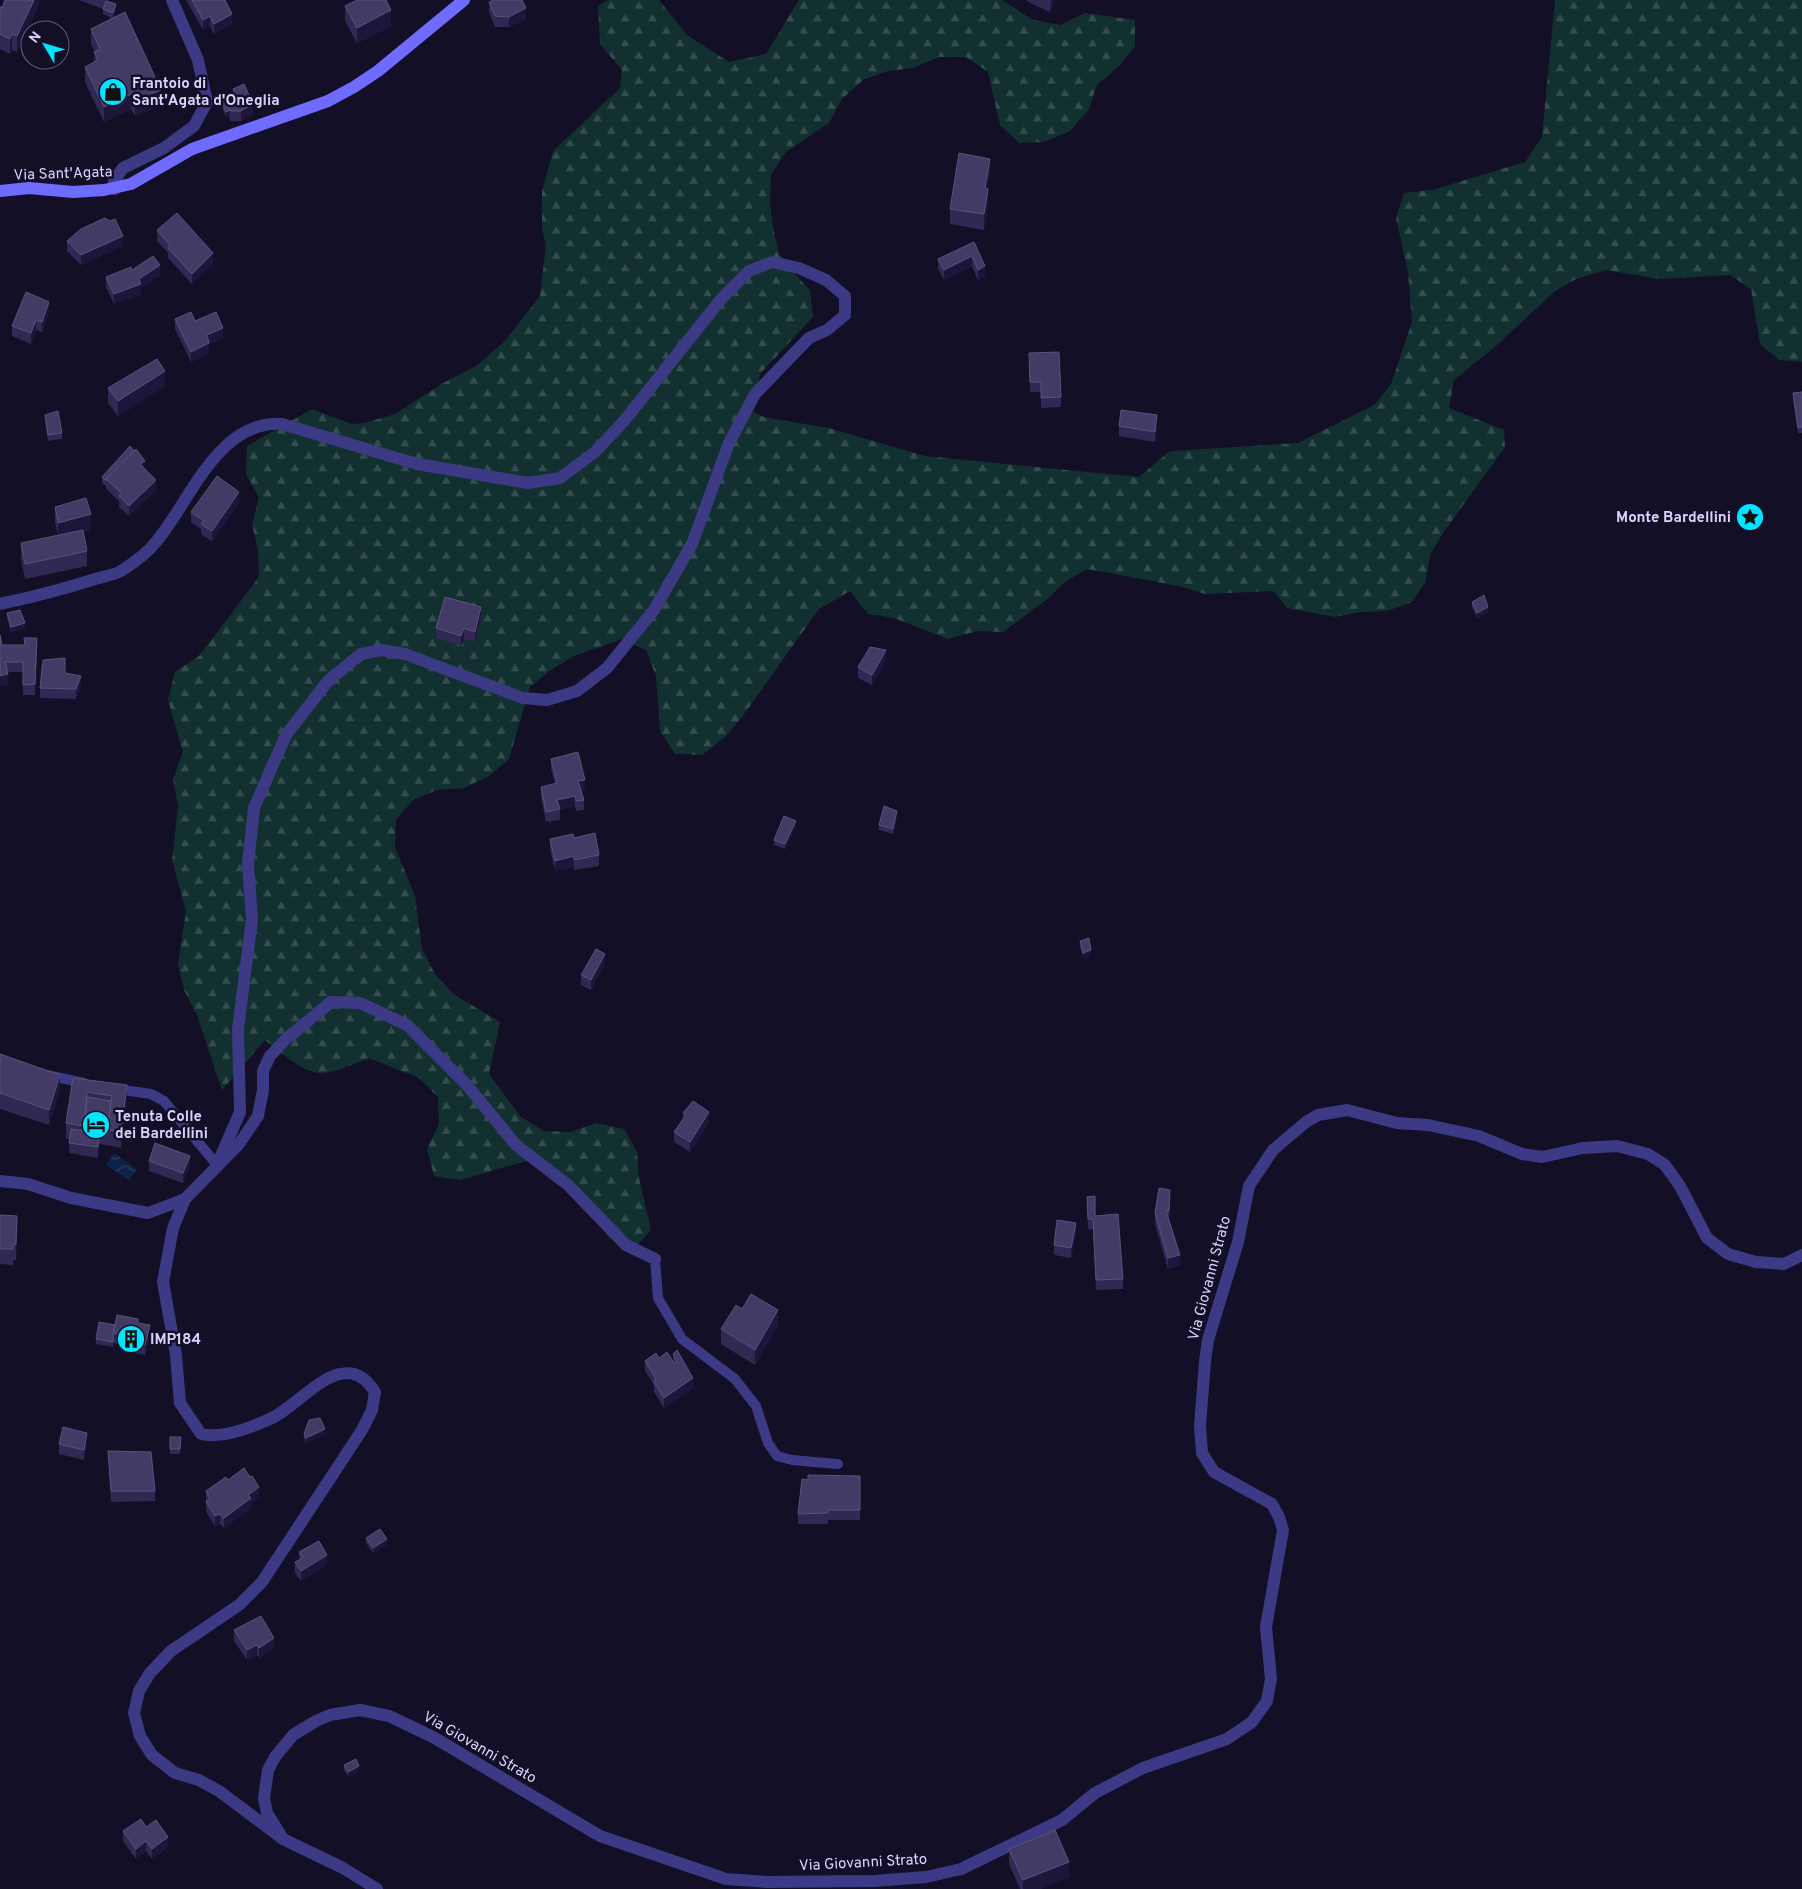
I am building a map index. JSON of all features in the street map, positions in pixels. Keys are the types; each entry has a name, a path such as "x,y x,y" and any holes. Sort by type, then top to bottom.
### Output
{"street":[{"path":"115,189 114,181 124,168 164,148 194,126 207,102 198,60 172,0"},
{"name":"Via Sant'Agata","path":"0,192 29,188 74,192 115,189 130,184 201,145 328,101 378,71 464,0"},
{"path":"0,604 61,591 123,571 155,543 221,450 236,437 252,427 267,423 282,424 417,464 528,483 560,478 595,452 624,421 722,298 749,271 772,262 799,268 826,280 845,296 845,315 827,330 809,338 755,394 728,443 692,544 654,610 607,668 577,691 547,700 523,698 405,654 381,650 361,654 328,682 286,735 254,808 248,864 252,919 238,1029 240,1112 217,1165"},
{"path":"377,1889 343,1868 283,1839 263,1826 234,1800 199,1780 175,1773 152,1755 140,1736 134,1713 139,1691 150,1673 171,1651 239,1605 262,1582 362,1430 372,1410 375,1392 368,1381 358,1374 345,1373 324,1379 274,1416 229,1432 212,1436 201,1434 180,1403 176,1354 163,1282 173,1228 184,1199 239,1144 258,1116 263,1090 263,1071 270,1056 286,1039 331,1002 360,1003 407,1025 466,1084 516,1145 568,1185 626,1246 656,1258"},
{"name":"Via Giovanni Strato","path":"283,1839 267,1813 264,1798 268,1770 275,1757 294,1735 316,1721 360,1710 388,1716 433,1737 600,1836 726,1878 766,1882 874,1881 926,1876 961,1869 1062,1820 1095,1793 1143,1768 1227,1739 1252,1722 1267,1701 1271,1679 1266,1627 1282,1530 1279,1517 1272,1504 1214,1472 1202,1453 1200,1426 1205,1361 1208,1340 1238,1242 1249,1186 1273,1150 1306,1122 1318,1115 1347,1110 1397,1123 1428,1126 1479,1136 1522,1154 1542,1158 1583,1148 1617,1146 1648,1154 1670,1172 1707,1238 1728,1254 1756,1262 1784,1264 1802,1255"},
{"path":"0,1181 28,1184 71,1198 148,1213 184,1199"}],"lane":[{"path":"34,1071 103,1087 150,1094 164,1101 217,1165"},
{"path":"656,1258 658,1298 682,1339 735,1379 756,1406 768,1443 777,1456 792,1460 838,1464"}],"green space":[{"path":"608,0 659,0 687,35 729,62 766,54 799,0 1002,0 1033,20 1061,25 1085,13 1135,20 1135,47 1118,67 1097,85 1088,111 1070,131 1044,142 1019,143 1000,125 988,72 966,57 939,57 913,68 888,71 863,80 842,99 829,123 785,153 771,175 770,201 773,228 779,254 810,291 813,317 760,374 754,412 764,417 828,428 925,456 1139,477 1170,451 1298,443 1374,405 1391,384 1412,322 1408,272 1396,218 1404,193 1432,190 1525,162 1542,137 1555,0 1802,0 1802,362 1779,360 1760,344 1751,289 1730,275 1660,279 1606,270 1576,279 1554,292 1497,345 1454,380 1449,408 1504,430 1505,447 1443,533 1430,555 1426,581 1412,602 1387,611 1360,612 1335,617 1287,608 1273,591 1205,594 1179,586 1087,569 1065,582 1046,600 1003,632 978,631 948,639 894,618 868,614 850,591 819,609 742,717 725,737 702,755 675,754 660,731 656,676 646,650 622,639 574,656 551,670 530,687 509,759 489,776 464,788 437,790 413,800 396,820 395,847 415,896 422,949 435,974 453,994 500,1022 489,1074 521,1117 544,1131 570,1132 596,1123 624,1129 637,1152 639,1178 651,1230 634,1249 610,1239 577,1195 541,1157 460,1180 434,1176 427,1149 439,1124 438,1097 419,1078 369,1058 337,1070 319,1073 298,1065 265,1040 222,1090 197,1015 184,990 178,964 186,911 172,860 178,806 173,779 183,752 168,700 175,672 199,656 259,577 258,550 252,524 259,498 246,474 247,446 312,409 352,424 365,423 395,414 445,382 476,366 504,342 540,296 546,245 542,229 542,191 553,151 620,88 622,70 600,44 598,6"}],"water":[{"path":"114,1153 137,1169 129,1180 106,1165"}],"building":[{"path":"5,0 34,0 25,20 20,20 20,30 17,36 12,34 10,39 0,34 0,7 2,8"},
{"path":"192,0 225,0 232,14 214,24 210,16 203,20"},
{"path":"357,0 386,0 391,10 357,28 345,6"},
{"path":"493,0 522,0 526,8 509,17 495,16 489,2"},
{"path":"106,1 116,4 113,13 103,9"},
{"path":"125,12 161,90 135,100 131,94 104,107 85,67 98,60 94,52 100,49 91,29"},
{"path":"244,84 253,104 241,111 230,111 226,98 235,94 233,89"},
{"path":"233,94 226,98 226,103 230,110 226,112 221,100"},
{"path":"959,153 990,159 985,188 988,189 984,214 950,209"},
{"path":"177,213 213,253 192,274 168,248 170,245 157,230"},
{"path":"105,218 110,221 115,219 123,236 81,255 67,241 81,229"},
{"path":"974,242 985,266 978,270 972,256 944,270 938,259"},
{"path":"153,256 160,265 139,279 141,284 114,294 106,277 131,267 132,270"},
{"path":"26,292 49,302 42,322 36,320 31,333 12,326"},
{"path":"191,312 195,321 216,312 223,328 207,335 209,343 191,352 175,319"},
{"path":"1059,352 1061,397 1041,398 1041,382 1030,382 1029,353"},
{"path":"157,359 165,371 118,401 108,388"},
{"path":"1802,392 1802,427 1798,428 1793,393"},
{"path":"1121,410 1157,415 1155,432 1119,426"},
{"path":"58,411 62,433 48,435 45,415"},
{"path":"130,446 134,451 106,481 102,477"},
{"path":"136,449 145,461 140,464 156,480 129,506 119,496 121,493 106,479"},
{"path":"217,476 239,492 212,531 201,524 204,521 191,512"},
{"path":"86,498 91,514 58,523 55,507"},
{"path":"83,530 87,551 25,564 21,543"},
{"path":"1484,595 1488,607 1477,613 1472,602"},
{"path":"445,597 481,607 475,632 464,628 461,636 436,628"},
{"path":"20,610 25,623 11,627 7,613"},
{"path":"0,635 2,645 25,645 24,638 37,638 35,684 23,685 23,662 5,662 8,674 0,676"},
{"path":"870,647 886,650 872,675 858,667"},
{"path":"65,658 65,673 81,676 76,689 40,688 43,660"},
{"path":"578,752 585,780 578,781 584,800 576,801 575,796 557,800 560,809 546,812 541,787 557,783 551,759"},
{"path":"884,806 897,811 893,829 879,825"},
{"path":"784,816 796,821 785,844 774,840"},
{"path":"595,833 599,855 574,860 574,856 555,861 550,839 573,834 574,838"},
{"path":"1089,938 1091,950 1083,953 1080,941"},
{"path":"596,949 605,954 591,980 581,975"},
{"path":"0,1054 60,1075 49,1110 0,1093"},
{"path":"73,1078 127,1085 121,1132 107,1130 112,1096 87,1092 84,1126 66,1123"},
{"path":"87,1097 111,1101 107,1135 99,1134 98,1147 69,1143 71,1129 84,1131"},
{"path":"693,1101 709,1112 690,1142 674,1132 686,1115 683,1113"},
{"path":"155,1143 190,1156 183,1173 149,1161"},
{"path":"1159,1188 1170,1190 1169,1211 1166,1211 1180,1255 1168,1258 1155,1213"},
{"path":"1095,1196 1095,1216 1118,1214 1123,1279 1096,1280 1093,1219 1088,1219 1087,1197"},
{"path":"0,1215 17,1216 16,1244 13,1245 13,1249 0,1249"},
{"path":"1057,1220 1076,1223 1071,1248 1054,1245"},
{"path":"751,1294 778,1310 755,1350 721,1329 736,1305 742,1309"},
{"path":"117,1315 138,1319 138,1323 150,1325 145,1345 121,1340 123,1335 113,1333"},
{"path":"99,1322 115,1325 113,1342 96,1339"},
{"path":"677,1350 693,1378 664,1398 654,1382 656,1379 645,1361 656,1353 659,1358 667,1352 674,1363 677,1362 673,1354"},
{"path":"320,1418 325,1429 306,1438 304,1434 309,1420"},
{"path":"63,1427 87,1433 84,1450 59,1444"},
{"path":"170,1437 181,1437 180,1449 170,1449"},
{"path":"108,1451 151,1452 155,1491 111,1491"},
{"path":"244,1468 259,1487 248,1495 251,1498 224,1518 220,1514 215,1516 206,1502 210,1499 206,1491 226,1477 228,1480"},
{"path":"808,1475 860,1476 860,1510 828,1510 828,1513 798,1514 802,1479 808,1480"},
{"path":"380,1529 387,1539 373,1548 366,1538"},
{"path":"319,1541 327,1555 301,1571 295,1562 303,1558 299,1552"},
{"path":"261,1616 274,1638 259,1648 257,1645 247,1650 234,1630"},
{"path":"356,1759 359,1766 348,1772 344,1765"},
{"path":"141,1819 146,1827 156,1820 168,1837 152,1849 146,1841 136,1849 123,1831"},
{"path":"1055,1830 1069,1862 1023,1880 1009,1849"}],"place":[{"name":"Frantoio di Sant'Agata d'Oneglia","path":"113,92"},
{"name":"Monte Bardellini","path":"1750,517"},
{"name":"Tenuta Colle dei Bardellini","path":"96,1125"},
{"name":"IMP184","path":"131,1339"}]}
